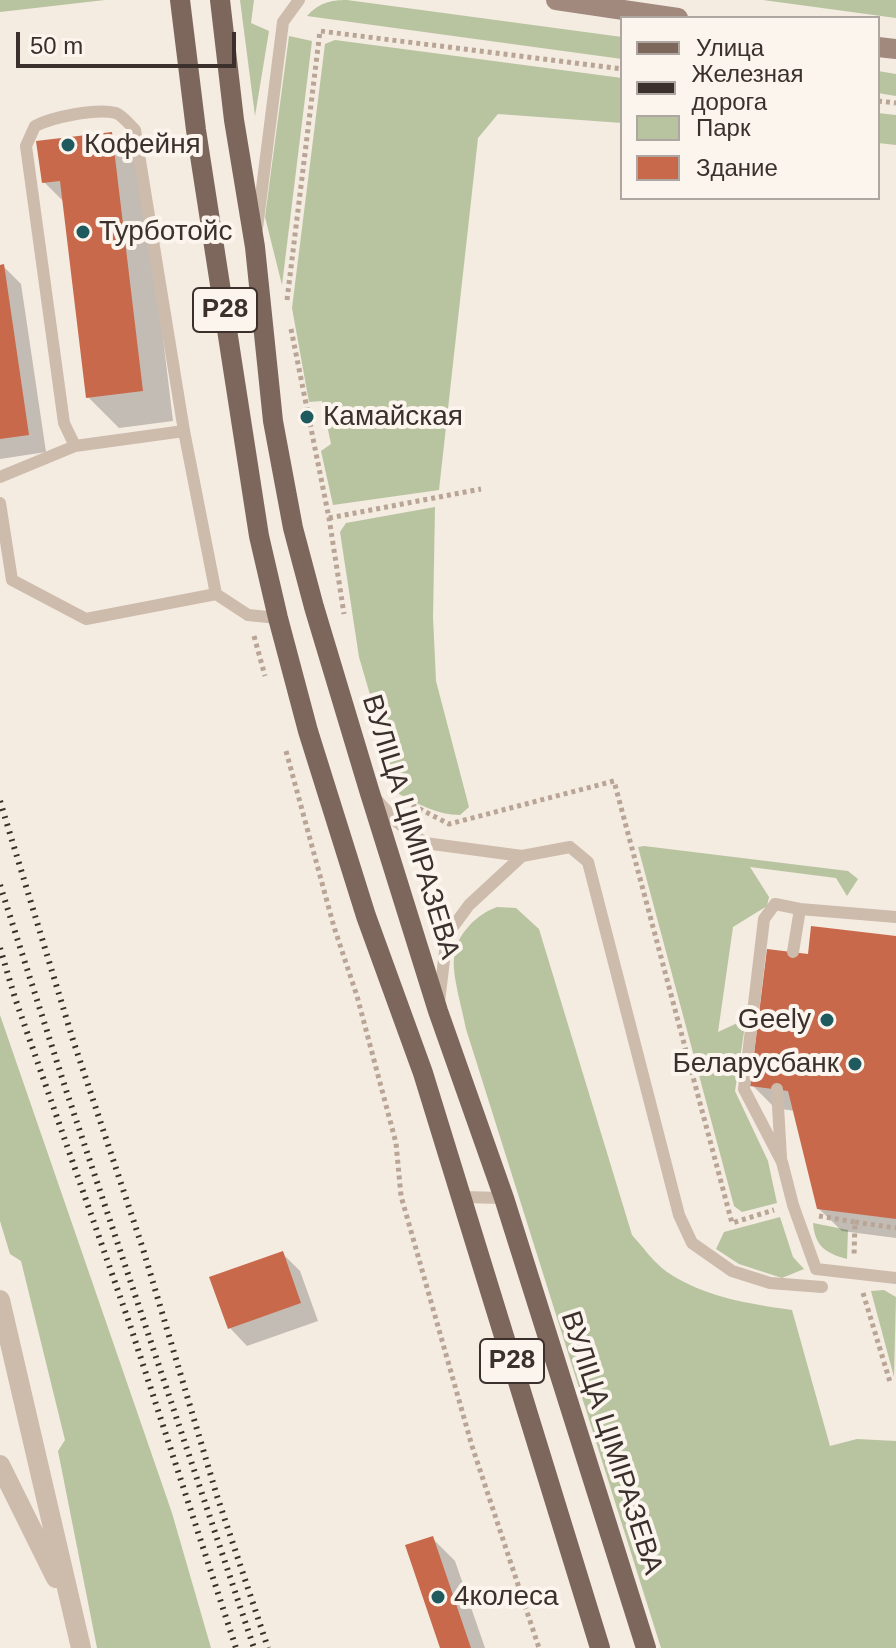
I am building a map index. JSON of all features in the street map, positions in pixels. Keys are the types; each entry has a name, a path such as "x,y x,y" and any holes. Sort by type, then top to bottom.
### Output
{"main road":[{"name":"Р28","path":"180,0 196,130 259,536 278,618 312,746 366,916 423,1073 600,1648"},
{"name":"ВУЛІЦА ЦІМІРАЗЕВА","path":"220,0 234,120 255,247 273,421 293,528 314,607 438,1011 504,1198 646,1648"}],"street":[{"path":"556,0 664,16"},
{"path":"0,1300 81,1648"},
{"path":"0,1465 70,1607"}],"lane":[{"path":"255,247 283,22 299,0"},
{"path":"75,446 64,423 26,146 35,126 50,119 103,112 119,114 135,130 184,431 216,594"},
{"path":"0,477 75,446 184,431"},
{"path":"0,503 12,580 86,619 216,594 248,615 278,618"},
{"path":"369,790 397,822 425,843 522,856 570,847 588,862 679,1215 692,1243 732,1271 770,1283 822,1287"},
{"path":"438,1011 447,935 469,905 522,856"},
{"path":"782,1162 744,1089 764,919 775,904 896,917"},
{"path":"793,952 800,909"},
{"path":"777,1089 782,1162 793,1205 816,1269 896,1278"},
{"path":"461,1197 504,1198"}],"path":[{"path":"286,304 320,31 620,69"},
{"path":"289,318 329,518 481,489"},
{"path":"248,615 269,689"},
{"path":"285,749 396,1143 401,1196 472,1446 539,1648"},
{"path":"855,1222 896,1228"}],"green space":[{"path":"0,0 105,0 0,12"},
{"path":"240,0 254,0 251,23 269,31 255,116"},
{"path":"347,0 620,37 620,59 307,16 325,3"},
{"path":"763,0 896,0 896,18"},
{"path":"289,36 312,41 282,285 265,217"},
{"path":"335,40 620,78 620,123 498,114 478,138 439,490 333,505 321,451 331,444 322,401 309,402 292,308 325,44"},
{"path":"880,71 896,74 896,96 880,93"},
{"path":"880,113 896,115 896,145 880,143"},
{"path":"435,507 433,617 436,681 469,807 460,815 436,811 399,794 359,657 340,532 346,523"},
{"path":"638,847 848,871 858,879 847,896 836,878 750,867 769,897 767,906 733,927 718,1032 746,1019 735,1091 768,1161 777,1203 742,1212 734,1206"},
{"path":"497,907 516,908 539,929 632,1235 653,1260 681,1281 744,1302 792,1310 830,1446 857,1439 896,1441 896,1648 661,1648 466,1029 458,994 454,966 458,942 475,920"},
{"path":"0,1015 172,1513 211,1648 97,1648 58,1451 65,1440 21,1261 10,1254 0,1221"},
{"path":"780,1217 793,1257 804,1269 782,1278 739,1264 716,1249 724,1232"},
{"path":"813,1223 848,1230 847,1259 822,1247"},
{"path":"884,1290 896,1297 894,1377 871,1291"}],"building":[{"path":"112,132 143,391 86,398 60,181 42,183 36,141"},
{"path":"4,264 29,435 0,439 0,265"},
{"name":"Geely","path":"811,926 896,936 896,1219 817,1209 788,1091 750,1086 767,949 808,954"},
{"path":"283,1251 301,1303 228,1329 209,1277"},
{"name":"4колеса","path":"433,1536 471,1648 440,1648 405,1545"}],"railway":[{"path":"0,801 73,1040 143,1249 217,1496 268,1648"},
{"path":"0,885 254,1648"},
{"path":"0,948 130,1325 236,1648"}],"place":[{"name":"Кофейня","path":"68,145"},
{"name":"Турботойс","path":"83,232"},
{"name":"Камайская","path":"307,417"},
{"name":"Geely","path":"827,1020"},
{"name":"Беларусбанк","path":"855,1064"},
{"name":"4колеса","path":"438,1597"}]}
